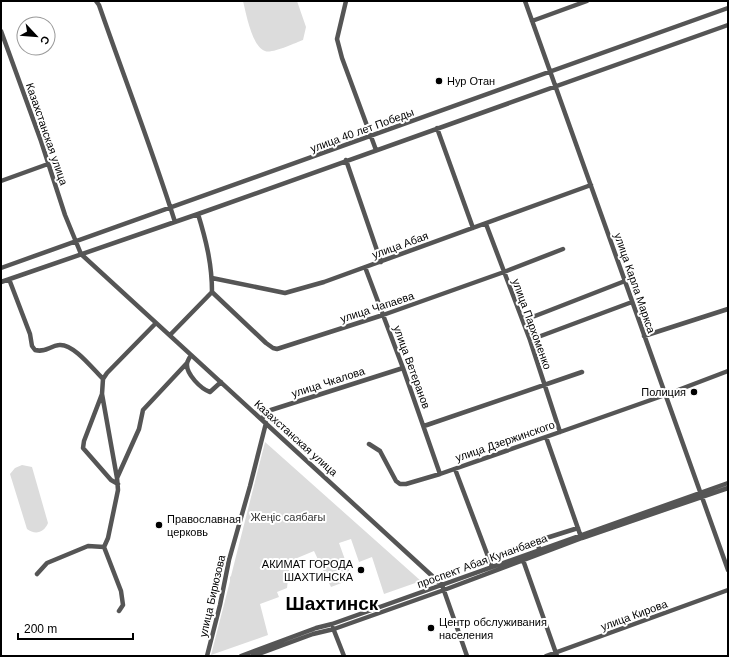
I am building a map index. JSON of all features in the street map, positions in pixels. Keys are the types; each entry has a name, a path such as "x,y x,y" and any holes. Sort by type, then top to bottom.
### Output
{"street":[{"path":"96,1 99,5 138,110 175,222"},
{"path":"346,1 337,39 342,58 376,150"},
{"name":"улица Карла Маркса","path":"526,1 728,570"},
{"path":"532,21 587,1"},
{"name":"улица 40 лет Победы","path":"1,268 728,8"},
{"name":"улица 40 лет Победы","path":"1,282 198,214 728,25"},
{"name":"Казахстанская улица","path":"1,31 81,254 442,585 467,656"},
{"path":"437,128 473,228"},
{"path":"346,160 381,262"},
{"path":"1,181 48,164"},
{"name":"улица Абая","path":"212,278 285,293 324,282 381,262 591,185"},
{"path":"170,335 212,292 212,278 208,250 198,214"},
{"name":"улица Пархоменко","path":"486,224 530,340 560,432"},
{"name":"улица Чапаева","path":"212,292 266,343 277,349 383,315 504,272 563,248"},
{"name":"улица Ветеранов","path":"365,267 403,368 440,474"},
{"path":"9,279 30,334 32,346 35,350 46,350 60,345 66,345 75,351 103,379"},
{"path":"522,318 535,316 625,281"},
{"path":"530,340 632,302"},
{"path":"644,336 728,309"},
{"path":"119,611 123,605 121,591 104,547 108,538 118,495 118,484 102,394 103,379 156,323"},
{"path":"117,478 139,429 143,410 187,363 191,355"},
{"path":"187,363 188,370 192,377 207,391 210,392 221,382"},
{"name":"улица Чкалова","path":"261,419 271,410 403,368"},
{"name":"улица Дзержинского","path":"368,444 380,450 396,481 400,484 406,484 440,474 546,437 728,371"},
{"path":"424,426 582,372"},
{"path":"102,394 84,441 83,448 111,480 118,484"},
{"name":"улица Бирюзова","path":"207,656 220,605 229,560 266,423"},
{"path":"546,437 582,537"},
{"path":"455,468 492,567"},
{"name":"проспект Абая Кунанбаева","path":"702,495 728,483"},
{"name":"проспект Абая Кунанбаева","path":"241,656 316,628 333,626 444,590 582,537 702,495 728,488"},
{"path":"539,550 538,544 540,540 578,528"},
{"name":"проспект Абая Кунанбаева","path":"253,656 442,585 539,550 582,537"},
{"path":"37,574 47,564 88,546 104,547"},
{"path":"523,560 556,654"},
{"name":"улица Кирова","path":"546,656 556,654 728,590"},
{"path":"333,626 344,656"}],"green space":[{"path":"243,1 297,1 306,27 303,40 284,48 268,52 260,48 256,43 250,29"},
{"name":"Жеңіс саябағы","path":"265,442 421,581 384,594 372,557 359,562 351,539 339,543 352,579 331,587 314,551 290,561 287,588 277,592 279,597 260,604 268,635 211,655 230,577"},
{"path":"22,465 32,467 48,523 42,531 39,532 33,532 27,529 10,474 15,468"}],"place":[{"name":"Нур Отан","path":"439,81"},
{"name":"Полиция","path":"694,392"},
{"name":"Православная церковь","path":"159,525"},
{"name":"АКИМАТ ГОРОДА ШАХТИНСКА","path":"361,570"},
{"name":"Центр обслуживания населения","path":"431,628"}],"district":[{"name":"Шахтинск","path":"332,603"}]}
